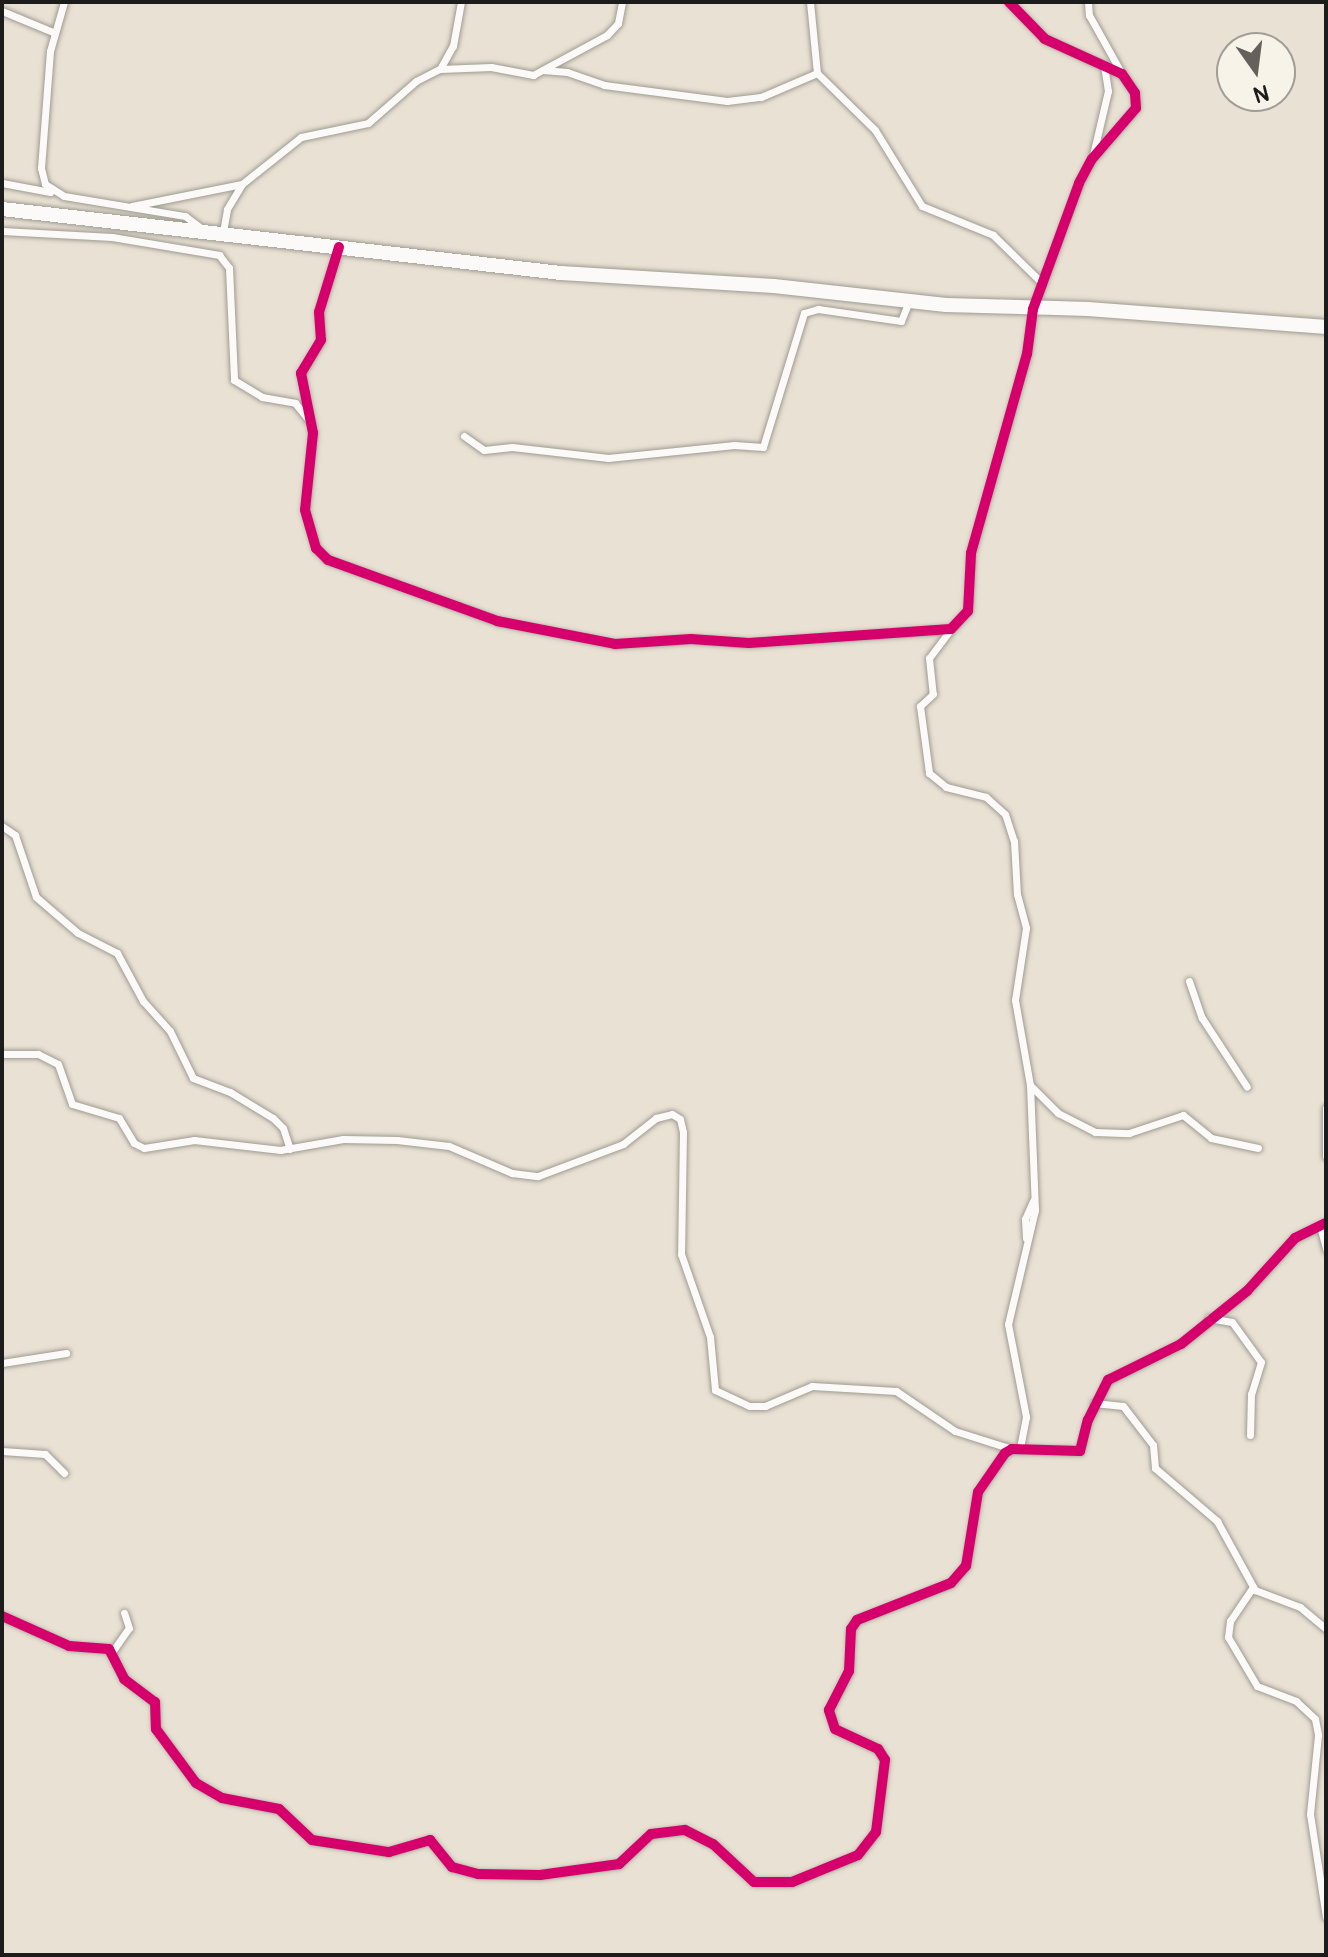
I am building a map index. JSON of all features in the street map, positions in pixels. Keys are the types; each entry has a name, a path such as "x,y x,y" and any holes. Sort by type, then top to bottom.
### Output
{"highway":[{"path":"2,209 561,273 774,286 909,301 1326,327"}],"street":[{"path":"50,192 41,168 53,32 64,2"},
{"path":"440,69 453,46 461,2"},
{"path":"223,232 227,209 242,184 301,137 368,123 416,81 440,69 491,67 526,76 541,70 607,35 618,23 622,2"},
{"path":"810,2 817,73 875,130 922,206 993,235 1042,283"},
{"path":"1009,2 1045,39 1122,74"},
{"path":"1088,2 1089,15 1135,93 1136,108 1092,159"},
{"path":"2,11 53,32"},
{"path":"112,1652 124,1679 155,1702 156,1729 174,1761 196,1783 222,1798 279,1809 312,1840 389,1852 431,1840 452,1867 478,1874 540,1875 619,1864 651,1834 685,1830 713,1844 754,1882 792,1882 858,1855 876,1832 885,1760 878,1749 835,1729 829,1710 849,1671 851,1629 867,1613 959,1576 969,1555 978,1492 1016,1449 1026,1417 1008,1324 1035,1191 1030,1085 1015,1012 1027,941 1009,823 986,797 938,783 927,763 920,706 934,689 927,665 951,629 968,611 971,553 1027,354 1033,309 1092,159 1108,91 1104,66"},
{"path":"541,70 727,101 761,97 817,73"},
{"path":"27,185 41,168"},
{"path":"2,183 27,185 50,192 185,216 205,231"},
{"path":"132,206 242,184"},
{"path":"2,231 121,238 219,255 229,268 234,380 262,397 295,403 311,421"},
{"path":"339,247 319,312 321,340 301,373 313,440 304,500 308,525 323,556 374,580 430,593 490,619 630,645 691,639 765,642 951,629"},
{"path":"464,436 484,450 512,447 608,458 734,445 763,447 804,313 818,309 901,321 909,301"},
{"path":"2,826 15,835 36,897 63,922 117,953 143,1001 170,1031 193,1078 230,1092 273,1118 283,1128 290,1149"},
{"path":"1189,981 1202,1018 1247,1087"},
{"path":"2,1054 38,1054 58,1064 72,1104 119,1118 138,1146 210,1140 290,1149 343,1139 418,1142 459,1149 512,1173 538,1176 623,1144 656,1118 677,1116 684,1153 681,1254 710,1337 715,1390 750,1406 765,1406 812,1386 896,1391 955,1431 1016,1449 1080,1451 1094,1403 1113,1376 1177,1346 1209,1318 1238,1299 1289,1244 1323,1225 1326,1249"},
{"path":"1030,1085 1058,1113 1092,1131 1125,1133 1183,1115 1211,1138 1258,1148"},
{"path":"1326,1108 1326,1156"},
{"path":"1229,1320 1238,1299"},
{"path":"1209,1318 1229,1320 1262,1365 1252,1391 1250,1435"},
{"path":"2,1363 66,1353"},
{"path":"1094,1403 1123,1406 1153,1445 1155,1468 1217,1521 1253,1587 1296,1605 1326,1629"},
{"path":"2,1451 45,1454 64,1473"},
{"path":"1253,1587 1230,1621 1228,1637 1257,1686 1296,1701 1315,1719 1310,1814 1326,1917"},
{"path":"112,1652 129,1628 124,1613"},
{"path":"2,1616 69,1646 112,1652"}],"cycle path":[{"path":"339,247 319,312 321,340 301,373 313,433 305,510 316,548 328,560 497,621 615,644 691,639 749,643 951,629 968,611 971,553 1027,354 1033,309 1079,183 1092,159 1136,108 1135,93 1122,74 1045,39 1009,2"},
{"path":"2,1616 69,1646 109,1649 124,1679 155,1702 156,1729 196,1783 222,1798 279,1809 312,1840 389,1852 430,1840 452,1867 478,1874 540,1875 619,1864 651,1834 685,1830 713,1844 754,1882 792,1882 858,1855 876,1832 885,1760 878,1749 835,1729 829,1710 849,1671 851,1629 857,1620 951,1583 966,1566 978,1492 1005,1453 1012,1449 1080,1451 1088,1420 1108,1380 1181,1344 1247,1291 1295,1238 1326,1223"}]}
